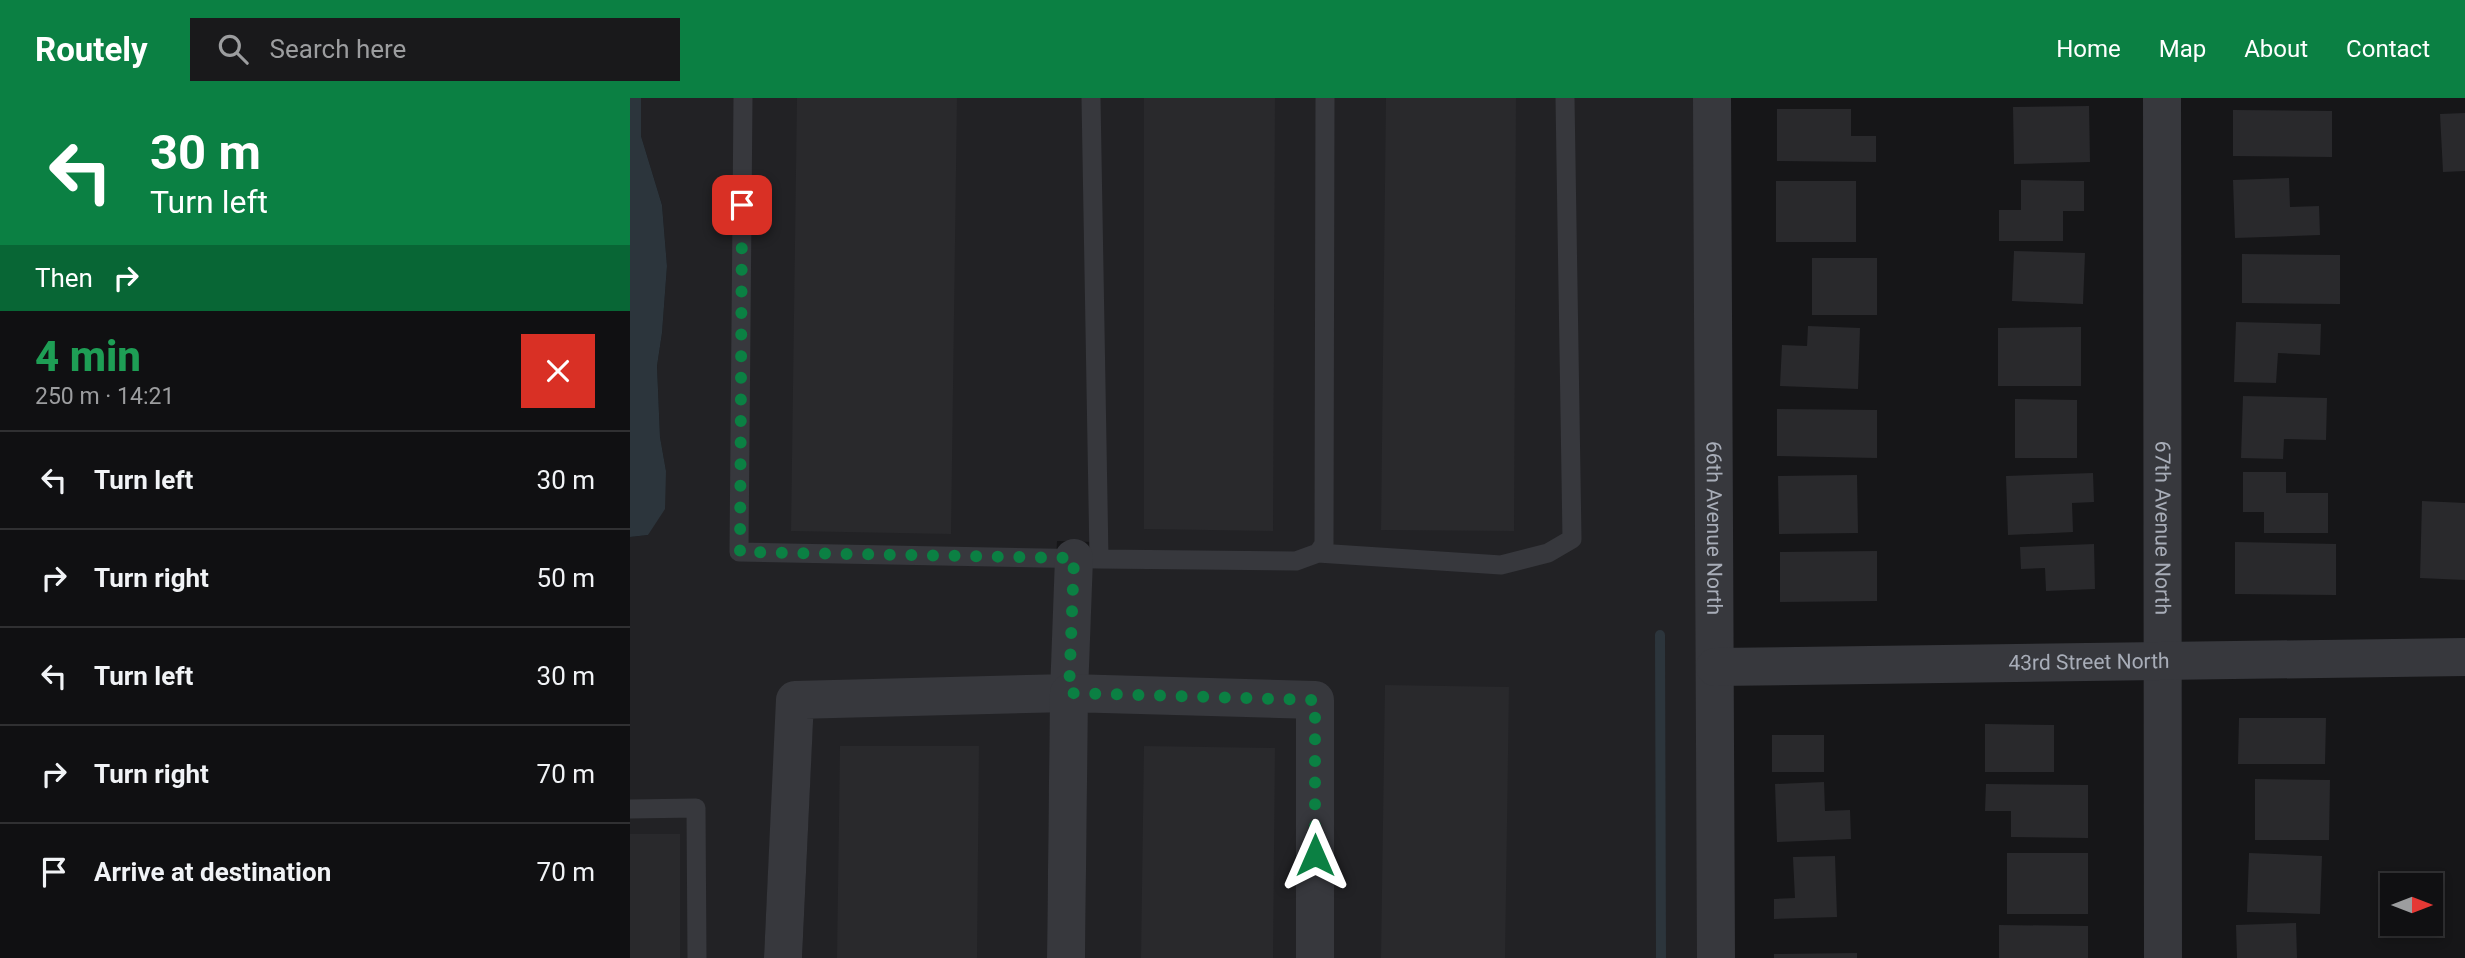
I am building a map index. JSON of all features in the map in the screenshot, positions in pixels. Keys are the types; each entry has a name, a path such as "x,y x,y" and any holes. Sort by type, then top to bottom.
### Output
{"street":[{"name":"66th Avenue North","path":"1712,98 1716,958"},
{"name":"67th Avenue North","path":"2162,98 2163,958"},
{"path":"1066,958 1069,693 1086,559"},
{"name":"43rd Street North","path":"1715,667 2465,657"},
{"path":"783,958 795,700 1069,693 1315,700 1315,958"}],"lane":[{"path":"743,98 740,552 1296,561 1318,553 1501,565 1548,553 1572,540 1565,98"},
{"path":"1086,559 1091,98"},
{"path":"1318,553 1324,544 1325,98"},
{"path":"630,808 696,808 697,958"}],"shaded area":[{"path":"630,98 641,98 641,136 662,205 667,266 657,366 660,437 666,471 665,509 648,535 630,537"},
{"path":"641,98 1694,98 1698,958 1334,958 1333,700 1088,677 1093,542 1057,541 1051,677 777,699 764,958 630,958 630,537 648,535 666,471 660,437 657,366 667,266 662,205 641,136"},
{"path":"1050,710 1047,958 802,958 813,716"},
{"path":"1087,710 1296,716 1297,958 1085,958"}],"building":[{"path":"797,98 957,98 951,534 791,531"},
{"path":"1144,98 1275,98 1273,531 1144,529"},
{"path":"1386,98 1516,98 1514,531 1381,530"},
{"path":"2089,106 2090,162 2014,164 2013,107"},
{"path":"1777,109 1851,109 1851,136 1876,136 1876,162 1777,161"},
{"path":"2233,110 2332,111 2332,157 2233,156"},
{"path":"2465,113 2465,171 2443,172 2440,114"},
{"path":"2289,178 2290,207 2319,206 2320,235 2235,238 2233,180"},
{"path":"2021,180 2084,181 2084,211 2063,211 2063,241 1999,241 1999,210 2021,210"},
{"path":"1776,181 1856,181 1856,242 1776,242"},
{"path":"2014,251 2085,253 2083,304 2012,301"},
{"path":"2242,254 2340,255 2340,304 2242,303"},
{"path":"1812,258 1877,258 1877,315 1812,315"},
{"path":"2236,322 2321,324 2320,355 2278,353 2276,383 2234,382"},
{"path":"1808,326 1860,328 1858,389 1780,386 1782,345 1807,346"},
{"path":"2081,327 2081,386 1998,386 1998,328"},
{"path":"2243,396 2327,398 2326,440 2284,439 2283,459 2241,458"},
{"path":"2015,399 2077,400 2077,458 2015,458"},
{"path":"1777,409 1877,410 1877,458 1777,456"},
{"path":"2243,472 2286,472 2286,493 2328,493 2328,533 2264,533 2264,512 2243,512"},
{"path":"2093,473 2094,502 2072,503 2073,532 2008,535 2006,476"},
{"path":"1857,475 1858,533 1779,534 1778,476"},
{"path":"2422,501 2465,503 2465,580 2420,578"},
{"path":"2235,542 2336,544 2336,595 2235,594"},
{"path":"2094,544 2095,589 2046,591 2045,568 2021,569 2020,547"},
{"path":"1877,551 1877,601 1780,602 1780,552"},
{"path":"1385,685 1509,687 1505,958 1381,958"},
{"path":"2239,718 2326,718 2325,764 2238,764"},
{"path":"1985,724 2054,725 2054,772 1985,772"},
{"path":"1772,735 1824,735 1824,772 1772,772"},
{"path":"840,746 979,746 977,958 837,958"},
{"path":"1144,746 1275,748 1273,958 1141,958"},
{"path":"2255,779 2330,780 2329,840 2255,840"},
{"path":"1824,782 1825,811 1850,810 1851,839 1777,842 1775,784"},
{"path":"1986,784 2088,785 2088,838 2011,837 2011,811 1985,811"},
{"path":"630,834 680,834 680,958 630,958"},
{"path":"2007,853 2088,853 2088,914 2007,914"},
{"path":"2249,853 2322,856 2320,914 2247,912"},
{"path":"1835,856 1837,917 1774,919 1774,899 1795,898 1793,857"},
{"path":"2296,923 2297,958 2237,958 2236,925"},
{"path":"1999,925 2088,926 2088,958 1999,958"},
{"path":"1857,953 1857,958 1774,958 1774,954"}],"waterway":[{"path":"1660,635 1661,958"}],"route":[{"path":"742,205 740,552 1074,558 1069,693 1315,700 1315,855"}]}
